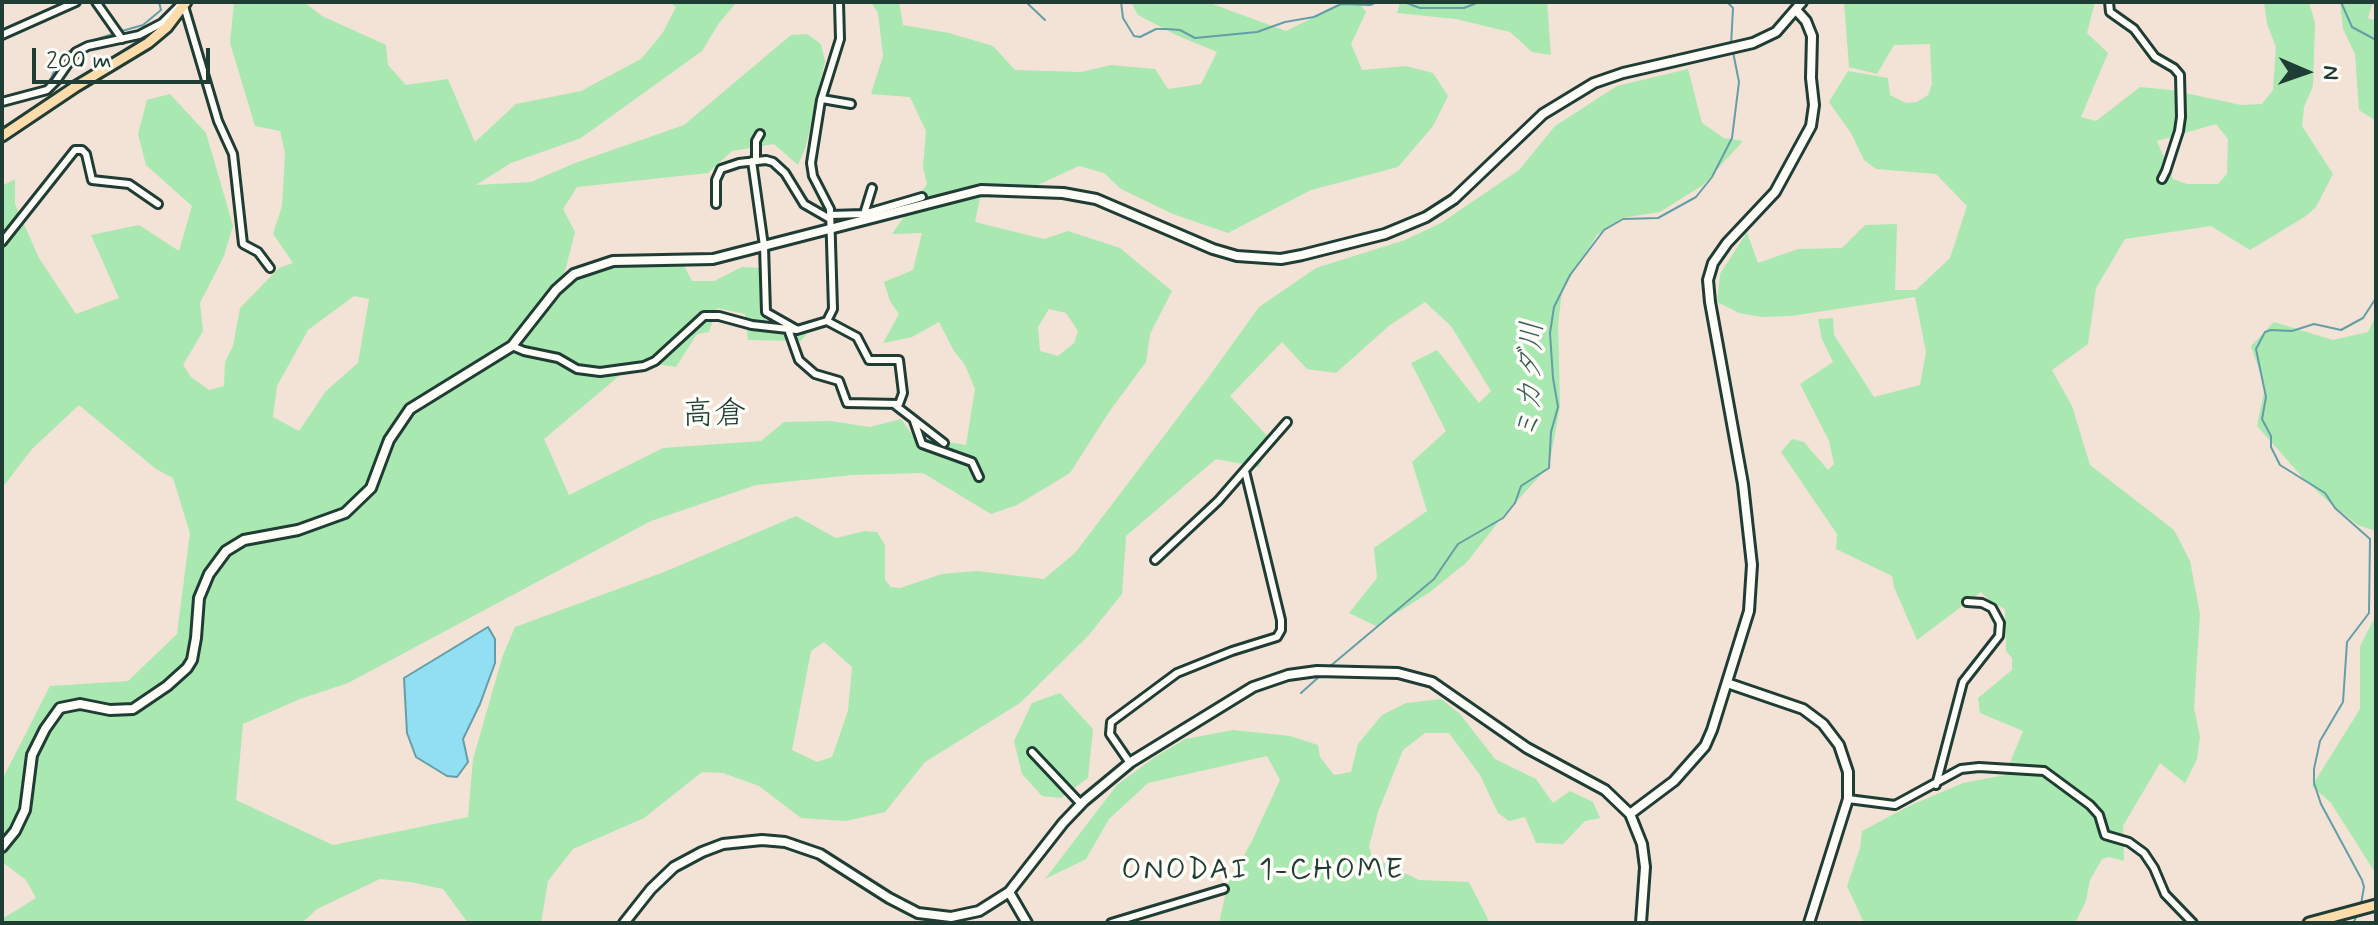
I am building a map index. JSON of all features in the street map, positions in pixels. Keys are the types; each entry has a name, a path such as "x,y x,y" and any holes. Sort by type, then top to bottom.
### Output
{"main road":[{"path":"2,136 155,38 185,4"},
{"path":"2309,923 2374,905"}],"street":[{"path":"2,35 76,2"},
{"path":"96,2 122,39"},
{"path":"827,321 833,309 830,209 813,176 811,163 822,99 840,39 839,2"},
{"path":"2109,2 2110,12 2127,23 2155,57 2180,75 2179,131 2162,179"},
{"path":"2,102 47,90 76,52 88,46 152,30 185,4 218,121 233,154 243,244 258,252 270,268"},
{"path":"716,204 717,173 727,166 754,161 773,162 785,173 804,204 831,221 981,190 1023,190 1096,199 1213,249 1237,256 1281,259 1385,234 1426,217 1454,199 1557,103 1594,83 1623,73 1753,43 1776,32 1800,6 1812,36 1814,105 1811,126 1775,192 1727,243 1713,263 1708,280 1743,484 1752,565 1749,611 1705,746 1674,781 1630,814"},
{"path":"822,99 851,104"},
{"path":"760,134 754,161 764,246 766,312 797,330"},
{"path":"2,242 75,150 86,154 92,180 129,184 158,204"},
{"path":"864,214 872,188"},
{"path":"2,847 15,831 25,810 32,755 60,708 80,704 124,711 151,699 192,660 199,598 209,574 226,551 244,540 298,530 345,513 371,488 389,440 410,409 512,346 556,290 574,274 613,261 713,259 764,246 831,221 922,197"},
{"path":"512,346 558,358 577,369 600,372 644,366 655,361 704,316 711,314 736,322 797,330 827,321 857,337 869,360 899,360 903,393 902,399 895,405"},
{"path":"788,329 799,360 815,374 839,381 847,403 895,405 944,443"},
{"path":"914,421 922,444 972,462 979,477"},
{"path":"1155,560 1191,528 1287,422"},
{"path":"1130,763 1110,734 1111,722 1177,673 1277,637 1281,630 1245,471"},
{"path":"1936,785 1963,682 1999,636 2000,623 1992,608 1982,603 1967,602"},
{"path":"624,923 651,889 674,867 702,852 740,841 762,840 802,847 828,859 904,907 927,915 964,915 994,903 1009,892 1081,804 1130,763 1233,698 1272,679 1317,671 1398,673 1419,677 1441,687 1527,748 1605,790 1630,814 1644,855 1641,923"},
{"path":"1727,683 1803,709 1823,724 1839,745 1848,772 1848,799 1809,923"},
{"path":"1032,752 1081,804"},
{"path":"1848,799 1895,805 1961,769 1979,767 2044,771 2083,798 2099,815 2105,835 2129,842 2144,853 2165,894 2193,923"},
{"path":"1111,923 1224,889"},
{"path":"1009,892 1027,923"}],"green space":[{"path":"234,2 304,2 322,16 386,45 388,65 406,85 448,79 475,142 516,104 581,91 641,59 662,34 676,7 669,2 745,2 736,3 702,51 581,138 511,163 476,185 531,182 575,163 684,125 791,35 807,34 821,44 825,61 806,146 798,165 774,144 732,151 708,173 577,187 563,209 575,232 564,275 622,254 684,266 692,281 714,281 742,267 761,268 765,320 809,331 801,341 748,340 745,314 717,308 709,332 697,334 676,367 637,361 544,439 569,495 663,448 761,441 784,422 830,421 870,427 901,419 913,436 966,445 975,389 965,365 939,322 912,337 883,343 899,314 890,301 884,282 913,270 922,233 892,234 927,184 923,167 926,131 910,97 871,94 883,56 878,13 871,2 899,2 903,25 949,33 993,46 1015,70 1081,72 1111,65 1155,69 1168,89 1201,84 1217,52 1138,15 1131,2 1207,2 1286,31 1345,2 1358,2 1366,12 1351,44 1362,70 1406,66 1433,73 1448,96 1433,126 1398,167 1311,190 1228,233 1173,214 1121,189 1104,173 1079,166 1014,196 980,198 975,222 1044,239 1068,231 1120,248 1172,291 1150,334 1146,362 1070,473 1017,505 991,514 923,473 852,475 756,485 651,521 348,683 300,699 243,724 236,800 333,845 468,817 473,759 503,655 515,627 664,572 796,516 836,538 865,531 877,532 885,545 885,580 891,587 900,588 942,574 977,571 1044,579 1075,553 1259,307 1316,268 1405,240 1441,223 1519,170 1555,126 1617,86 1688,69 1702,123 1724,138 1743,141 1703,185 1660,212 1622,218 1597,235 1562,290 1558,326 1560,406 1549,466 1503,516 1467,562 1430,592 1376,626 1349,613 1377,578 1374,548 1427,511 1412,462 1446,431 1411,363 1437,350 1479,403 1491,391 1451,326 1425,302 1390,325 1336,373 1307,369 1282,342 1230,396 1271,440 1259,467 1216,459 1126,536 1122,594 1088,636 1020,703 925,762 885,812 846,821 801,818 759,786 723,773 702,772 644,818 573,849 548,881 541,923 468,923 443,889 380,879 317,909 302,923 2,923 2,919 36,898 26,880 2,862 2,780 50,686 128,681 177,634 190,533 173,478 156,469 79,405 32,449 2,488 2,186 15,179 15,204 39,258 76,314 119,298 91,235 139,225 179,251 192,206 146,165 138,134 147,100 170,94 206,133 233,226 224,256 200,303 203,331 183,365 191,377 209,390 224,386 225,362 233,346 240,308 279,268 293,263 273,234 282,206 285,153 280,131 255,126 230,43","holes":["354,296 369,299 358,363 326,391 299,431 273,417 277,386 308,330","1049,309 1066,313 1078,331 1074,343 1058,356 1040,351 1038,327","824,642 852,667 848,711 832,757 817,762 792,750 811,651"]},
{"path":"1400,2 1547,2 1551,55 1532,52 1510,32 1456,19 1397,13"},
{"path":"1844,2 2095,2 2087,33 2108,53 2081,117 2096,121 2140,87 2171,90 2241,105 2262,104 2273,90 2276,47 2267,24 2264,2 2309,2 2315,23 2313,86 2304,107 2302,126 2333,174 2316,207 2250,250 2211,226 2125,239 2096,288 2088,344 2052,370 2072,406 2090,465 2174,530 2190,561 2200,614 2194,708 2200,737 2197,759 2185,783 2160,763 2123,826 2124,861 2109,857 2102,859 2090,880 2086,901 2075,923 1864,923 1847,886 1860,848 1862,831 1909,806 1963,783 2005,775 2023,731 1980,713 1978,698 2012,670 2012,658 2006,651 2005,609 1981,592 1917,640 1892,576 1836,549 1837,534 1781,452 1792,439 1804,442 1828,470 1834,464 1829,441 1800,384 1833,362 1822,339 1818,319 1833,318 1834,335 1874,397 1920,385 1926,352 1915,297 1791,316 1762,317 1739,313 1717,302 1720,274 1747,232 1758,263 1798,249 1842,248 1865,225 1897,224 1895,290 1916,290 1950,258 1967,206 1936,174 1876,169 1864,160 1851,133 1829,102 1848,71 1888,78 1890,95 1906,103 1917,102 1928,95 1932,84 1930,44 1894,45 1877,74 1849,67","holes":["2216,124 2228,139 2227,174 2218,184 2187,184 2173,179 2157,141"]},
{"path":"2340,2 2373,2 2368,18 2376,21 2376,121 2359,110 2355,54 2343,29"},
{"path":"2376,315 2376,531 2358,525 2330,503 2257,426 2265,387 2251,346 2274,322 2333,340 2368,332"},
{"path":"2376,615 2376,874 2331,803 2312,786 2360,709 2360,646"},
{"path":"1060,693 1093,729 1088,778 1061,798 1042,796 1022,774 1014,741 1032,703"},
{"path":"1441,699 1460,714 1495,759 1536,779 1553,803 1570,791 1593,802 1600,818 1585,821 1563,844 1536,843 1525,817 1509,821 1498,813 1480,775 1449,733 1425,733 1403,750 1378,812 1369,846 1372,857 1419,880 1469,882 1490,923 1219,923 1228,883 1252,841 1280,780 1267,756 1148,783 1109,819 1086,859 1045,879 1117,785 1185,739 1233,730 1290,736 1318,745 1320,757 1334,775 1351,772 1358,744 1382,715 1406,703"}],"water":[{"path":"488,627 495,639 495,663 463,739 468,762 457,777 447,776 416,757 407,733 404,678"}],"waterway":[{"path":"122,31 143,25 161,10 159,2"},
{"path":"1026,2 1045,20"},
{"path":"1121,2 1123,18 1134,36 1167,29 1180,30 1195,38 1257,32 1285,22 1314,17 1341,4 1370,5 1378,2"},
{"path":"1404,2 1420,8 1464,8 1479,2"},
{"name":"ミカダ川","path":"1727,2 1733,8 1731,46"},
{"path":"2341,2 2352,27 2376,40"},
{"path":"2,97 48,85 61,56 81,44 116,33"},
{"name":"ミカダ川","path":"1328,668 1434,579 1458,544 1503,518 1515,503 1521,486 1549,468 1551,432 1558,407 1550,333 1554,307 1570,275 1604,230 1623,219 1658,218 1696,197 1712,177 1732,138 1739,82 1733,52"},
{"path":"2361,904 2362,880 2321,804 2314,783 2314,769 2320,741 2343,702 2347,642 2369,613 2370,539 2335,508 2325,493 2280,465 2262,419 2266,397 2256,349 2265,332 2271,330 2292,331 2314,324 2341,330 2363,318 2376,298"},
{"name":"ミカダ川","path":"1301,693 1321,675"},
{"path":"2353,923 2358,914"}],"district":[{"name":"高倉","path":"714,416"},
{"name":"ONODAI 1-CHOME","path":"1263,872"}]}
